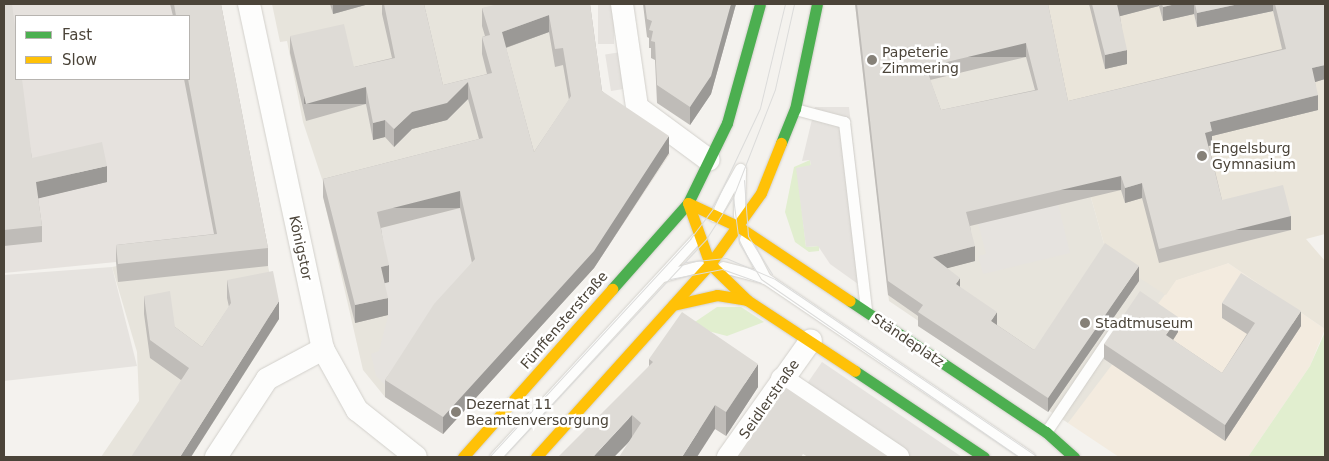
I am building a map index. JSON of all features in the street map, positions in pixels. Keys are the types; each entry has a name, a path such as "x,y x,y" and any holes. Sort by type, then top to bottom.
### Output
{"main road":[{"name":"Fünffensterstraße","path":"462,457 688,203 709,160 744,72 760,4"},
{"path":"536,457 710,264 739,226 775,164 795,109 817,4"},
{"path":"688,203 739,226"},
{"path":"688,203 710,264 747,300 811,340 984,457"},
{"name":"Ständeplatz","path":"739,226 1046,432 1074,457"},
{"path":"673,305 717,295 747,300"}],"street":[{"name":"Königstor","path":"250,4 323,349 357,410 416,457"},
{"path":"622,4 637,107 709,160"},
{"name":"Seidlerstraße","path":"728,457 811,340"},
{"path":"216,457 267,379 323,349"},
{"path":"782,379 898,457"}],"lane":[{"path":"795,109 844,122 867,312"},
{"path":"495,457 700,235 715,216 740,169 739,226 765,278"},
{"path":"663,276 710,264 765,278 1029,457"},
{"path":"1046,432 1117,326"}],"shaded area":[{"path":"4,4 217,4 262,237 116,262 4,273"},
{"path":"272,4 587,4 602,108 670,154 594,268 443,434 385,397 363,370 323,196 327,194 303,122 287,41 280,42"},
{"path":"598,4 614,4 614,44 598,44"},
{"path":"855,4 1045,4 1068,116 1108,258 1228,263 1068,423 918,326 920,322 889,301"},
{"name":"Engelsburg Gymnasium","path":"1045,4 1192,4 1197,27 1273,11 1286,64 1325,34 1325,234 1306,239 1325,261 1325,329 1228,263 1176,280 1166,295 1108,258 1068,116"},
{"path":"621,52 627,89 611,91 605,55"},
{"path":"815,107 849,107 868,270 858,284 830,264 818,246 806,247 796,168 811,165 810,160 802,161"},
{"path":"1058,204 1070,253 983,274 978,256 986,254 978,223"},
{"path":"460,208 472,265 390,390 376,376 371,354 379,351 388,316 381,284 389,282 374,230"},
{"path":"262,237 279,319 191,457 101,457 139,401 137,352 112,267"},
{"path":"1228,263 1325,329 1310,366 1248,457 1119,457 1068,423 1176,280"},
{"path":"112,267 137,366 4,381 4,275"},
{"path":"822,362 962,457 871,457 793,404"}],"green space":[{"path":"810,160 811,166 797,168 806,247 819,246 819,251 809,252 795,242 785,212 794,167"},
{"path":"717,307 741,307 764,322 727,336 689,326"},
{"path":"1325,332 1325,457 1248,457 1310,366"}],"building":[{"path":"4,4 12,4 15,26 15,80 22,80 32,158 102,142 107,166 36,182 42,226 4,230"},
{"path":"174,4 221,4 268,248 118,264 116,245 217,234 188,80 190,80 190,15 176,15"},
{"path":"384,4 424,4 443,85 492,73 482,37 490,35 482,8 498,4 590,4 602,91 669,136 594,251 443,417 385,380 434,304 475,259 460,191 377,212 389,265 381,267 388,298 355,305 323,179 483,138 468,82 447,103 412,112 394,129 385,120 373,123 366,87 306,104 290,36 344,24 354,67 395,58","holes":["549,15 555,49 563,48 571,96 534,152 502,32"]},
{"path":"645,4 731,4 711,76 690,107 657,85 655,42 651,41 653,31 649,30 652,21 647,19"},
{"path":"857,4 1048,4 1068,101 1286,49 1275,4 1325,4 1325,65 1312,68 1318,95 1210,122 1212,131 1205,133 1222,200 1283,185 1291,216 1159,249 1142,183 1125,188 1121,176 966,212 975,246 933,257 960,278 956,284 997,312 991,321 1034,350 1105,243 1139,266 1048,398 918,312 923,305 888,281","holes":["1026,43 1038,90 941,110 926,67"]},
{"path":"1092,4 1117,4 1127,50 1105,55"},
{"path":"1162,4 1176,4 1163,7"},
{"path":"1195,4 1239,4 1197,13"},
{"path":"273,271 279,301 180,457 131,457 189,368 150,340 144,296 170,291 175,327 202,347 231,303 227,280"},
{"path":"1241,273 1301,311 1225,425 1104,344 1140,291 1178,317 1166,335 1222,373 1255,323 1222,303"},
{"path":"682,312 758,364 726,412 715,405 682,457 619,457 641,423 632,415 593,457 558,457 653,362 649,359"},
{"path":"785,387 889,457 808,457 803,454 801,457 737,457"}],"tram line":[{"path":"489,457 690,239 713,208 760,108 785,4"},
{"path":"503,457 706,239 733,197 775,89 794,4"},
{"path":"744,180 748,236 772,274"},
{"path":"733,197 739,243 761,279 1019,457"},
{"path":"686,262 726,258 775,279 1038,457"},
{"path":"670,279 722,269 761,283"}],"traffic: fast":[{"path":"612,289 688,203 727,123 760,4"},
{"path":"781,143 795,109 817,4"},
{"path":"850,301 1046,432 1074,457"},
{"path":"855,371 984,457"}],"traffic: slow":[{"path":"536,457 710,264 761,193 781,143"},
{"path":"688,203 739,227 850,301"},
{"path":"688,203 710,264 747,300 855,371"},
{"path":"463,457 612,289"},
{"path":"673,305 717,295 747,300"}],"place":[{"name":"Papeterie Zimmering","path":"872,60"},
{"name":"Engelsburg Gymnasium","path":"1202,156"},
{"name":"Stadtmuseum","path":"1085,323"},
{"name":"Dezernat 11 Beamtenversorgung","path":"456,412"}]}
